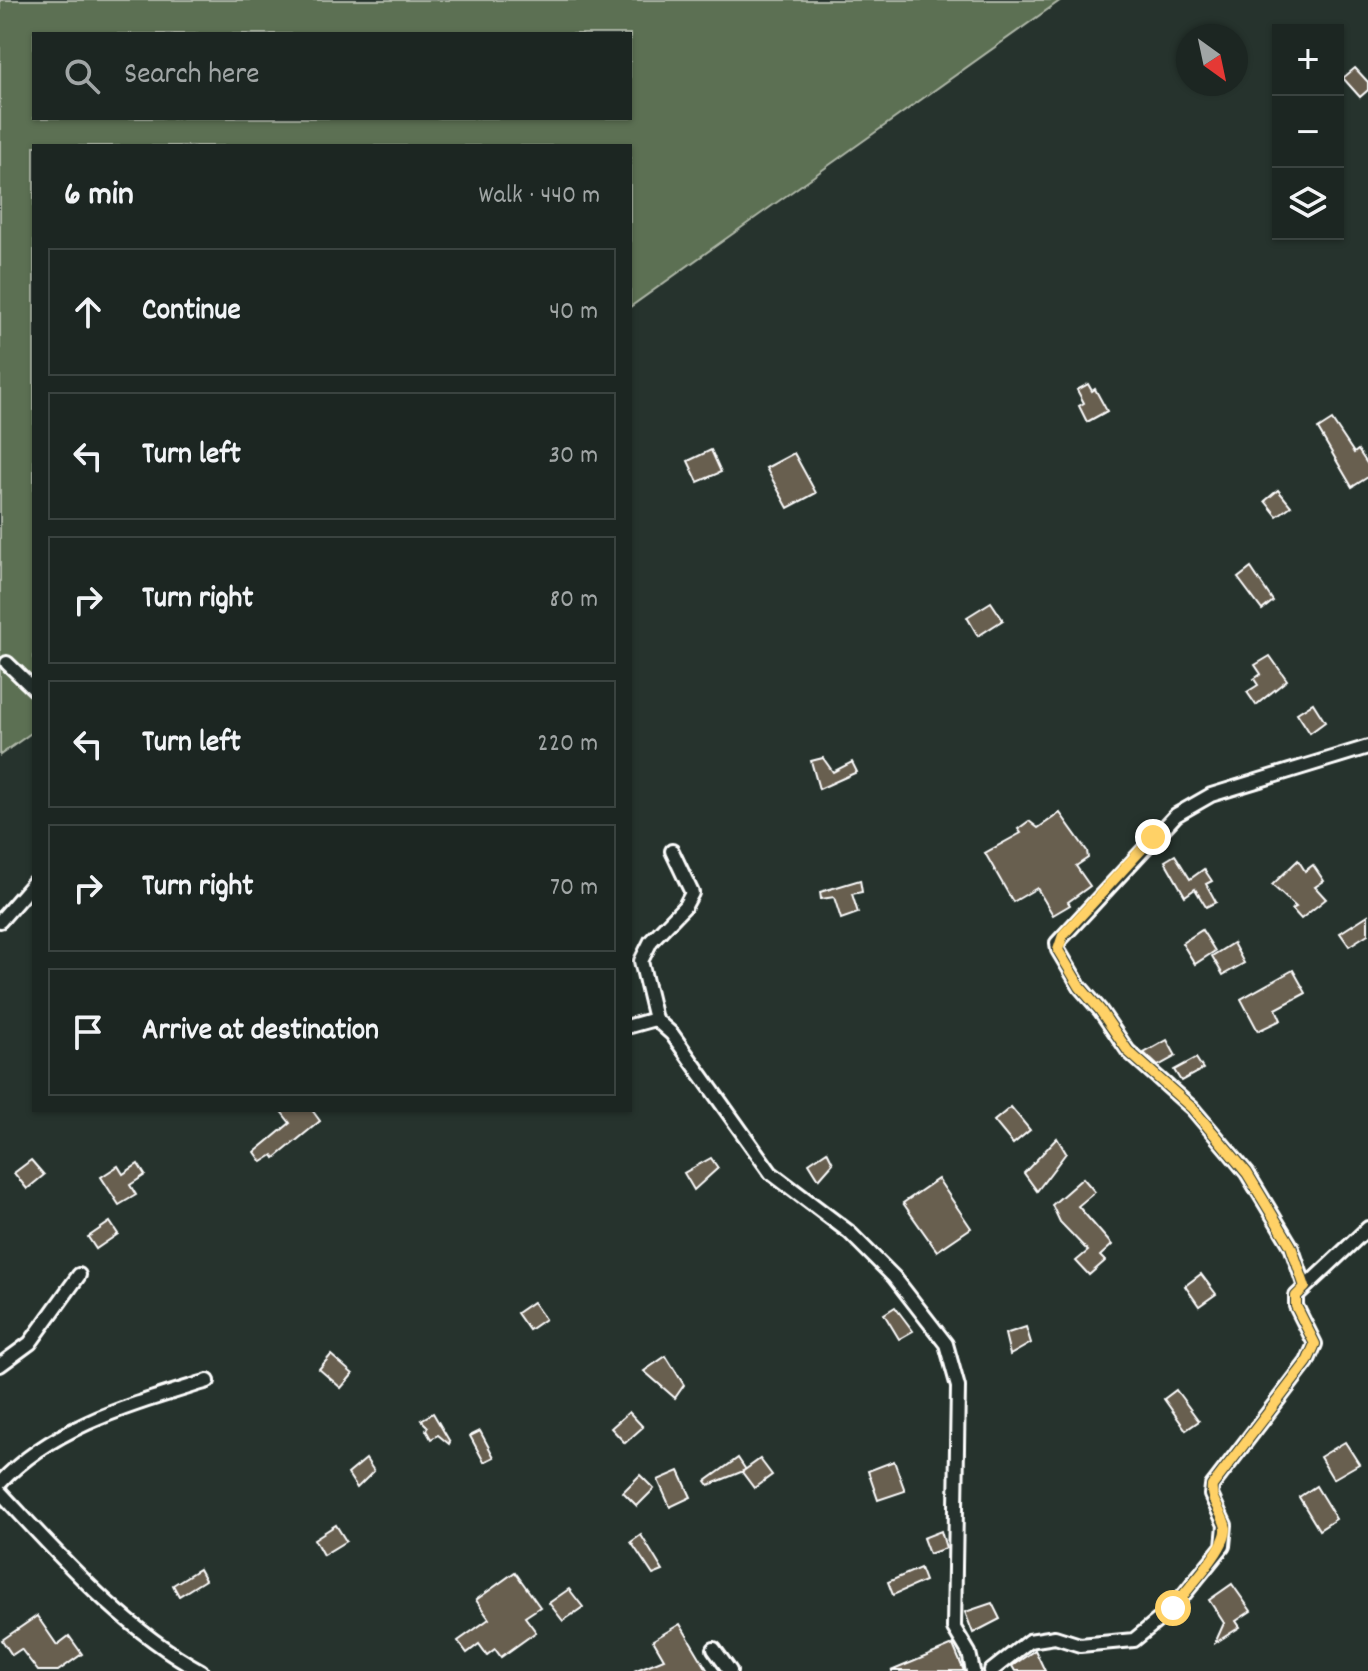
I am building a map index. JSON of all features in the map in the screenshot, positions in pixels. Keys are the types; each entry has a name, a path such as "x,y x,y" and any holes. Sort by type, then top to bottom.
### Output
{"street":[{"path":"7,663 32,687"},
{"path":"1305,1287 1291,1246 1247,1173 1210,1126 1163,1079 1128,1051 1080,987 1057,943 1176,815 1211,795 1368,747"},
{"path":"672,851 692,893 685,906 651,941 641,961 655,1019 672,1034 771,1173 849,1232 894,1277 946,1344 958,1387 954,1628 969,1653 973,1671"},
{"path":"0,921 32,884"},
{"path":"632,1025 655,1019"},
{"path":"991,1671 1029,1641 1055,1637 1080,1645 1134,1640 1173,1608 1223,1546 1225,1525 1211,1495 1212,1486 1307,1362 1315,1344 1296,1306 1296,1296 1368,1228"},
{"path":"0,1365 30,1343 79,1275"},
{"path":"0,1483 23,1459 81,1427 121,1408 208,1381"},
{"path":"0,1492 54,1550 141,1633 196,1670"},
{"path":"714,1649 730,1671"}],"green space":[{"path":"0,0 1061,0 632,306 632,144 32,144 32,732 0,755"}],"building":[{"path":"1355,68 1368,82 1368,90 1360,97 1344,77"},
{"path":"1088,384 1092,391 1095,389 1107,411 1087,422 1079,406 1084,403 1077,390"},
{"path":"1332,420 1354,453 1358,450 1368,465 1368,477 1352,487 1318,429"},
{"path":"711,450 721,472 698,482 688,461"},
{"path":"794,453 816,493 788,508 766,468"},
{"path":"1278,490 1291,506 1277,516 1265,501"},
{"path":"1251,568 1273,601 1262,610 1238,578"},
{"path":"991,602 1003,620 978,636 967,617"},
{"path":"1270,656 1287,680 1256,705 1247,692 1258,685 1254,679 1261,674 1255,665"},
{"path":"1313,703 1325,722 1310,733 1297,713"},
{"path":"823,758 833,772 852,762 857,772 819,789 811,761"},
{"path":"1060,813 1087,851 1088,858 1076,866 1090,886 1068,902 1070,905 1053,915 1037,888 1013,902 985,853 1021,833 1018,829 1029,821 1038,828"},
{"path":"1175,855 1190,879 1204,869 1212,881 1206,884 1216,902 1206,907 1195,889 1185,896 1165,861"},
{"path":"1298,860 1305,871 1313,865 1324,881 1315,887 1326,899 1301,919 1292,909 1296,907 1272,885"},
{"path":"860,880 862,892 852,894 858,913 841,919 834,897 821,899 820,892"},
{"path":"1368,915 1368,934 1349,946 1340,933"},
{"path":"1202,930 1215,951 1195,964 1182,943"},
{"path":"1233,943 1244,963 1223,975 1212,956"},
{"path":"1293,970 1306,993 1276,1009 1281,1020 1258,1031 1241,999"},
{"path":"1167,1040 1176,1056 1158,1066 1144,1053"},
{"path":"1196,1058 1203,1069 1181,1081 1174,1070"},
{"path":"1011,1107 1030,1130 1013,1144 994,1121"},
{"path":"282,1112 313,1112 320,1121 275,1158 273,1155 262,1162 255,1152 290,1123"},
{"path":"1057,1138 1066,1153 1037,1191 1024,1173"},
{"path":"827,1151 833,1163 819,1179 809,1163"},
{"path":"711,1158 718,1168 694,1190 684,1173"},
{"path":"31,1160 44,1175 27,1189 14,1173"},
{"path":"138,1164 145,1175 130,1185 136,1195 119,1205 101,1177 118,1166 123,1174"},
{"path":"1083,1178 1095,1192 1078,1206 1112,1245 1100,1256 1105,1261 1089,1275 1076,1261 1088,1251 1060,1222 1052,1205"},
{"path":"938,1179 971,1228 937,1251 903,1203"},
{"path":"110,1222 118,1234 96,1249 88,1237"},
{"path":"1201,1274 1216,1294 1199,1306 1185,1286"},
{"path":"533,1302 545,1319 529,1330 517,1313"},
{"path":"895,1307 913,1331 899,1339 884,1314"},
{"path":"1026,1327 1031,1343 1010,1355 1005,1334"},
{"path":"331,1355 353,1374 341,1388 319,1369"},
{"path":"666,1356 684,1385 675,1398 644,1371"},
{"path":"1176,1390 1199,1421 1186,1430 1164,1399"},
{"path":"629,1412 643,1427 625,1443 611,1428"},
{"path":"433,1413 449,1444 438,1435 431,1439 426,1430 428,1427 421,1420"},
{"path":"480,1431 494,1457 484,1462 470,1436"},
{"path":"1345,1442 1359,1464 1333,1479 1320,1457"},
{"path":"738,1458 746,1470 709,1485 706,1481"},
{"path":"366,1459 374,1471 357,1488 348,1474"},
{"path":"760,1459 772,1475 754,1488 742,1472"},
{"path":"894,1461 905,1491 878,1500 868,1471"},
{"path":"679,1471 691,1497 670,1507 658,1480"},
{"path":"640,1475 654,1489 637,1506 623,1492"},
{"path":"1316,1486 1336,1519 1319,1530 1299,1497"},
{"path":"336,1525 346,1541 323,1555 314,1539"},
{"path":"941,1531 946,1548 929,1554 923,1538"},
{"path":"641,1535 663,1571 653,1575 631,1542"},
{"path":"920,1568 925,1581 893,1595 888,1582"},
{"path":"199,1569 205,1580 179,1596 173,1585"},
{"path":"515,1572 540,1607 525,1617 536,1632 501,1657 495,1649 487,1655 479,1644 467,1653 458,1641 489,1619 476,1600"},
{"path":"1232,1584 1251,1611 1236,1621 1240,1627 1215,1643 1224,1623 1209,1600"},
{"path":"569,1589 583,1607 563,1621 549,1603"},
{"path":"992,1603 1000,1619 973,1633 965,1612"},
{"path":"37,1616 57,1645 69,1636 82,1654 58,1671 38,1671 21,1649 12,1655 2,1640"},
{"path":"680,1624 708,1671 634,1671 664,1659 653,1640"},
{"path":"953,1645 964,1671 891,1671"},
{"path":"1035,1650 1045,1671 1015,1671 1012,1666"}],"route":[{"path":"1153,837 1063,935 1057,943 1058,950 1080,987 1128,1051 1192,1108 1218,1135 1247,1173 1291,1246 1305,1287 1296,1296 1296,1306 1315,1344 1307,1362 1212,1486 1211,1495 1225,1525 1223,1546 1173,1608"}]}
